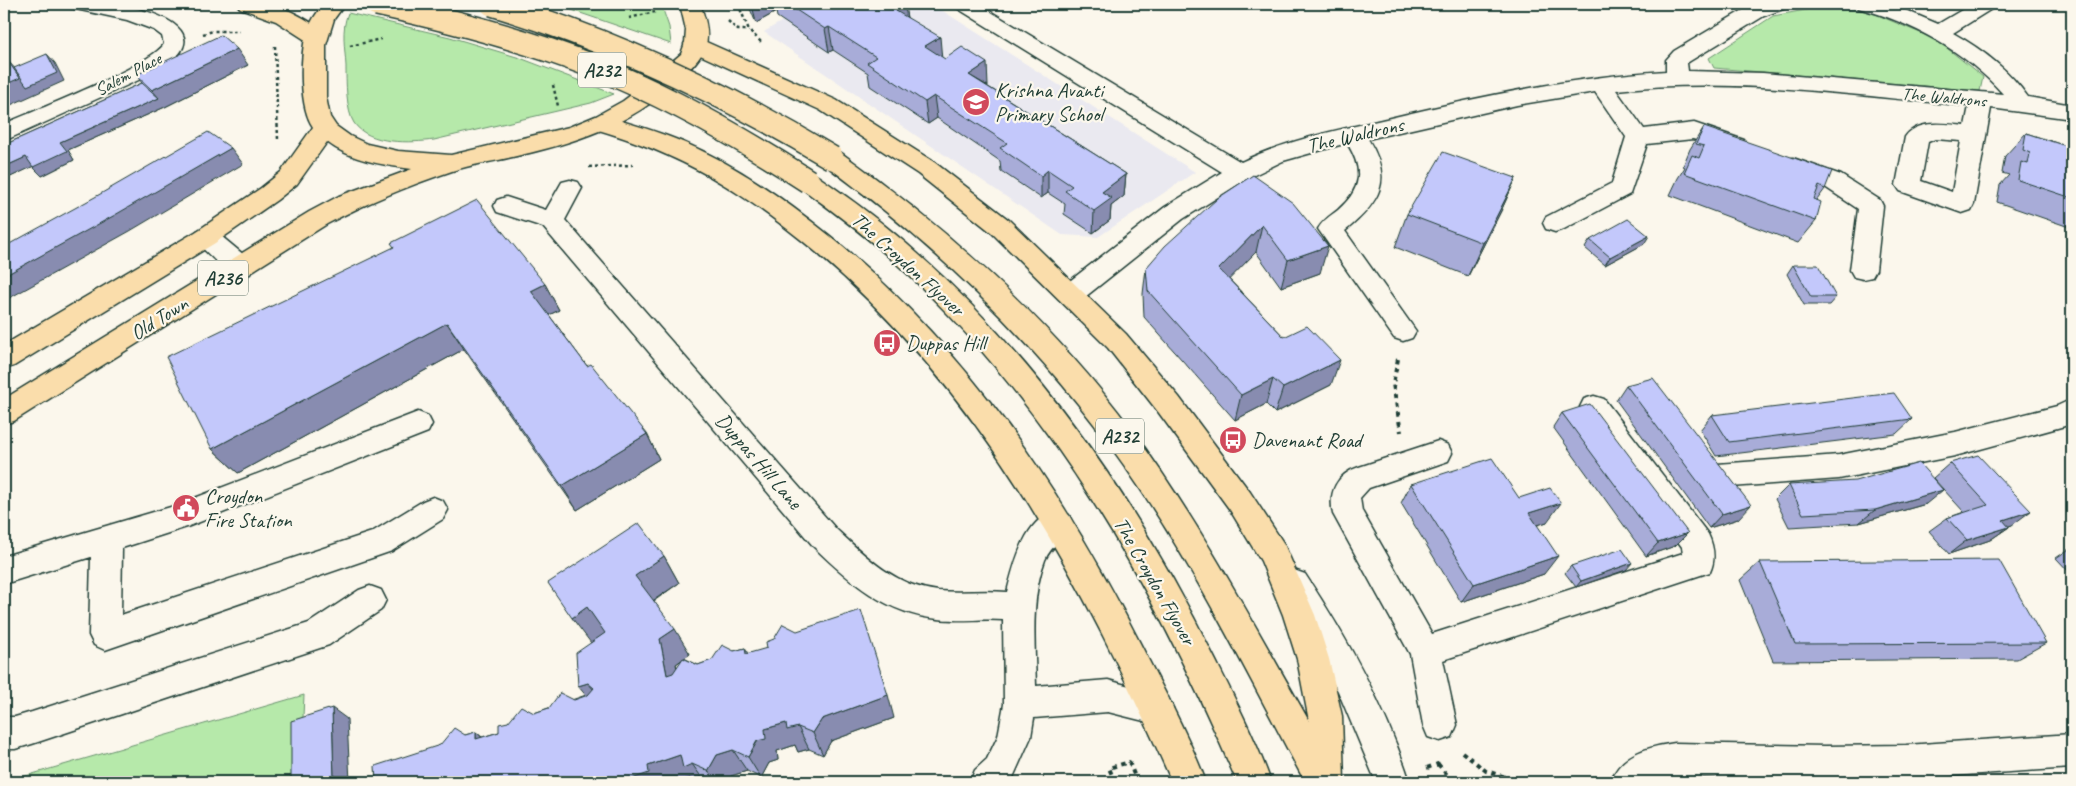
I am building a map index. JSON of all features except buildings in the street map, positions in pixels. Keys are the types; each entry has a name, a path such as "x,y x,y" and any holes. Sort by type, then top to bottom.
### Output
{"main road":[{"path":"248,4 271,10 290,19 316,36"},
{"path":"336,4 321,22 313,51 316,106 318,118 324,128 334,137 348,145 376,153 412,161 451,163 550,139 600,123 634,104 665,82 690,56 695,44 697,30 690,4"},
{"name":"The Croydon Flyover","path":"377,4 484,30 594,67 690,111 767,154 808,181 885,239 935,285 998,352 1070,443 1111,504 1177,616 1210,682 1254,782"},
{"name":"The Croydon Flyover","path":"492,4 573,31 667,69 749,109 832,158 880,192 967,265 1043,343 1080,385 1121,439 1170,510 1215,585 1325,782"},
{"path":"695,44 828,105 926,168 1000,226 1072,294 1117,342 1169,405 1240,501 1273,554 1299,615 1313,659 1325,716 1325,782"},
{"path":"600,123 653,138 687,153 768,200 858,272 942,358 1022,465 1058,524 1109,612 1156,708 1189,782"},
{"name":"A236","path":"4,358 206,237 269,194 289,178 324,128"},
{"name":"Old Town","path":"4,413 300,229 348,202 451,163"}],"street":[{"name":"Salem Place","path":"4,133 122,80 165,56 174,46 176,41 173,35 159,23 78,4"},
{"path":"964,4 1240,172"},
{"path":"1678,77 1677,60 1682,56 1757,11 1779,4"},
{"name":"The Waldrons","path":"1865,4 1896,13 1939,32 1986,66 2016,94 2021,104"},
{"path":"1939,32 1986,4"},
{"name":"The Waldrons","path":"1072,294 1174,213 1240,172 1275,155 1353,134 1539,94 1601,84 1678,77 1813,85 2021,104"},
{"path":"1601,84 1638,137"},
{"path":"1974,134 1933,131 1917,137 1908,185 1962,204 1982,100"},
{"path":"2021,104 2072,112"},
{"path":"1638,137 1694,131 1833,181 1872,206 1863,270"},
{"path":"1353,134 1369,161 1370,184 1358,207 1330,229 1402,332"},
{"path":"1555,223 1622,188 1638,137"},
{"path":"506,206 552,221 578,178"},
{"name":"Duppas Hill Lane","path":"552,221 825,538 861,573 908,600 938,605 997,604 1018,608"},
{"path":"206,237 241,267"},
{"path":"1425,651 1699,562 1697,543 1594,407"},
{"path":"1717,476 1839,467 1955,444 2070,415"},
{"path":"4,570 177,518 418,424"},
{"path":"1429,456 1359,478 1349,487 1344,499 1348,514 1425,651 1440,725"},
{"path":"107,540 104,635 381,542 433,510"},
{"path":"988,782 999,771 1014,737 1020,704 1018,608 1030,559 1040,538 1058,524"},
{"path":"1273,554 1318,619 1341,659 1362,703 1393,782"},
{"path":"4,733 15,733 32,728 318,635 370,600"},
{"path":"1020,704 1069,698 1108,696 1156,708"},
{"path":"1627,782 1638,770 1653,763 1675,760 1843,763 1934,760 2072,751"}],"path":[{"path":"730,24 738,30 749,30"},
{"path":"213,31 247,31"},
{"path":"275,47 277,63 278,144"},
{"path":"578,178 594,165 650,164 687,153"},
{"path":"1402,332 1393,384 1401,432 1429,456"},
{"path":"1440,725 1458,749 1486,771 1523,782"},
{"path":"1115,782 1110,768 1129,762 1137,782"},
{"path":"1438,764 1453,782"}],"shaded area":[{"name":"Krishna Avanti Primary School","path":"811,4 932,4 1195,172 1098,237 1062,235 764,32"}],"green space":[{"path":"554,4 661,4 669,27 671,44"},
{"path":"1821,7 1868,11 1937,40 1983,77 1980,91 1714,68 1709,58 1773,16"},
{"path":"348,13 450,37 520,58 614,94 591,103 434,140 403,142 380,139 361,130 354,123 349,111 344,39"},
{"path":"304,695 300,782 5,782"}],"place":[{"name":"Krishna Avanti Primary School","path":"976,102"},
{"name":"Duppas Hill","path":"887,343"},
{"name":"Davenant Road","path":"1233,440"},
{"name":"Croydon Fire Station","path":"186,508"}]}
